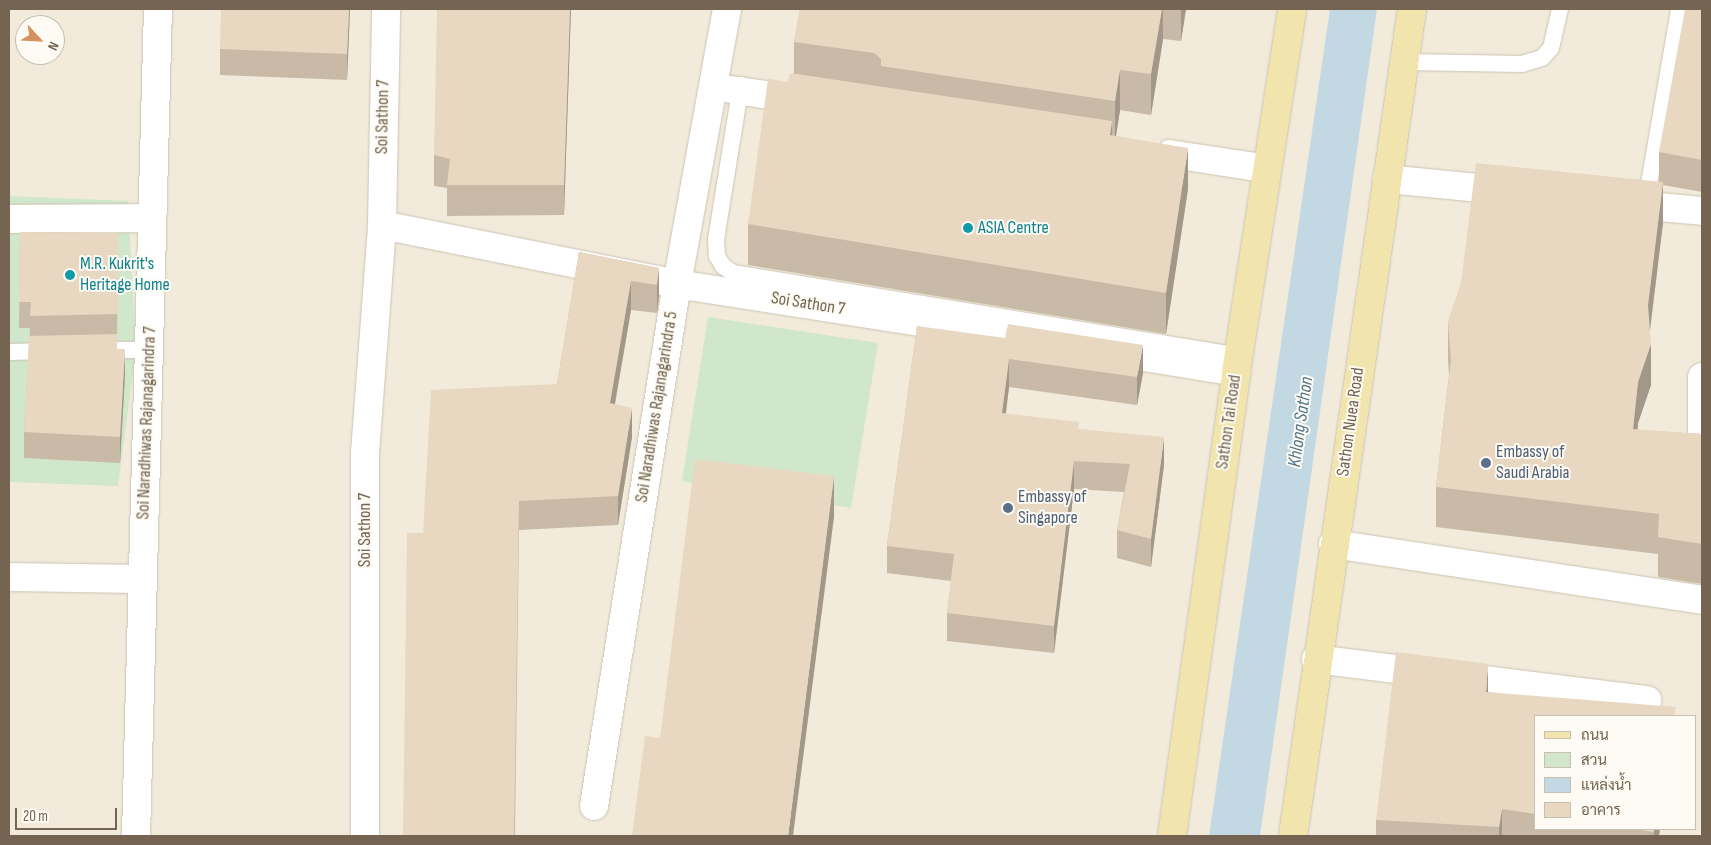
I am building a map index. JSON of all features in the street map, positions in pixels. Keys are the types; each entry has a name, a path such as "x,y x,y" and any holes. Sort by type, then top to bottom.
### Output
{"main road":[{"name":"Sathon Tai Road","path":"1172,836 1238,364 1292,9"},
{"name":"Sathon Nuea Road","path":"1293,836 1316,659 1412,9"}],"street":[{"name":"Soi Naradhiwas Rajanagarindra 7","path":"136,836 158,9"},
{"name":"Soi Sathon 7","path":"365,836 365,453 382,225 386,9"},
{"name":"Soi Naradhiwas Rajanagarindra 5","path":"594,806 677,284 727,89 727,9"},
{"path":"1386,179 1537,194"},
{"path":"1606,202 1702,211"},
{"path":"9,219 152,218"},
{"name":"Soi Sathon 7","path":"382,225 677,284 1238,364"},
{"path":"1702,377 1702,437"},
{"path":"1333,544 1702,600"},
{"path":"9,577 143,580"},
{"path":"1316,659 1647,700"}],"lane":[{"path":"1404,62 1522,64 1542,58 1551,48 1560,9"},
{"path":"1645,206 1679,9"},
{"path":"808,101 727,89 731,156 716,239 717,256 722,266 733,273 1238,364"},
{"path":"1151,151 1269,169"},
{"path":"87,351 149,350"},
{"path":"9,352 68,351"}],"shaded area":[{"path":"9,9 1702,9 1702,836 9,836"}],"green space":[{"name":"M.R. Kukrit's Heritage Home","path":"9,196 128,201 136,350 118,486 9,482"},
{"path":"708,317 878,343 851,508 682,481"}],"water":[{"name":"Khlong Sathon","path":"1330,9 1377,9 1260,836 1209,836"}],"building":[{"path":"221,9 349,9 347,54 220,49"},
{"path":"437,9 570,9 564,185 447,185 450,159 434,155"},
{"path":"800,9 1162,9 1151,74 1120,70 1115,101 881,66 881,59 874,53 794,42"},
{"path":"1685,9 1702,9 1702,160 1659,152"},
{"name":"ASIA Centre","path":"790,73 1112,121 1110,135 1188,148 1166,293 748,224 768,79 788,82"},
{"path":"1476,163 1663,182 1648,305 1651,344 1638,382 1633,429 1702,434 1702,544 1658,537 1659,514 1436,487 1451,360 1448,321 1461,283"},
{"path":"20,232 118,233 118,314 30,316 31,302 19,302"},
{"path":"579,252 659,268 657,285 631,281 610,403 632,408 618,496 519,501 514,836 403,836 407,533 423,533 431,390 557,384"},
{"path":"1008,324 1143,345 1137,377 1009,359 1002,413 1079,422 1078,429 1164,437 1151,539 1117,530 1130,464 1074,461 1054,626 947,613 954,554 887,546 917,326 1005,338"},
{"path":"117,334 117,349 125,349 120,437 24,432 29,336"},
{"path":"695,459 834,476 788,836 632,836 645,736 660,738"},
{"path":"1396,652 1488,664 1486,692 1676,707 1674,715 1534,715 1534,814 1502,809 1499,827 1376,820"}],"place":[{"name":"ASIA Centre","path":"968,228"},
{"name":"M.R. Kukrit's Heritage Home","path":"70,275"},
{"name":"Embassy of Saudi Arabia","path":"1486,463"},
{"name":"Embassy of Singapore","path":"1008,508"}]}
